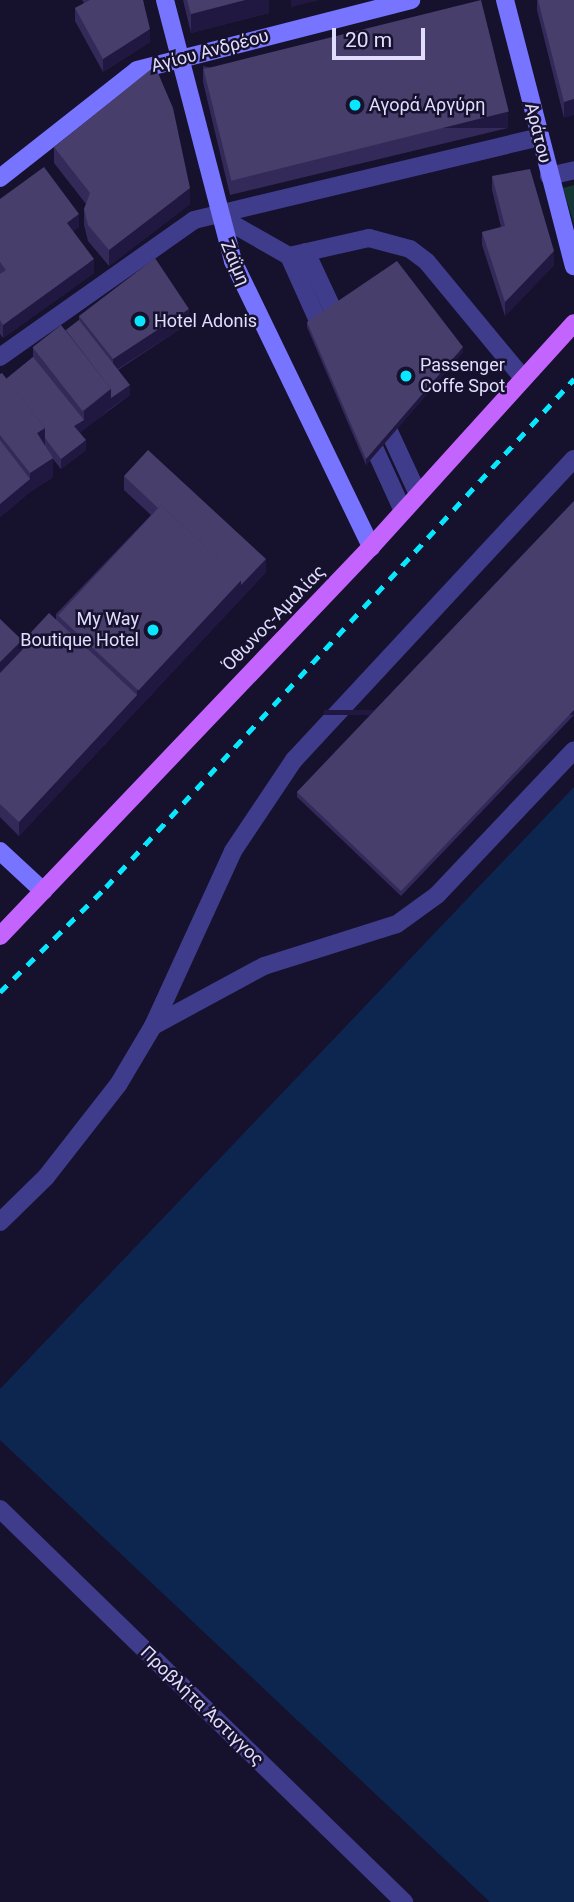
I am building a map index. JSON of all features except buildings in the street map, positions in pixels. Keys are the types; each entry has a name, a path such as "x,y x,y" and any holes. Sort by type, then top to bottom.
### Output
{"main road":[{"name":"Όθωνος-Αμαλίας","path":"0,936 371,547 574,323"}],"street":[{"name":"Ζαΐμη","path":"165,0 217,215 233,261 371,547"},
{"name":"Αγίου Ανδρέου","path":"0,178 137,70 411,0"},
{"name":"Αράτου","path":"505,0 574,266"},
{"path":"0,357 181,226 539,137"},
{"path":"549,176 574,170"},
{"path":"217,215 298,254 345,337"},
{"path":"298,254 369,238 410,249 427,262 523,378"},
{"path":"298,254 335,358"},
{"path":"373,397 418,494"},
{"path":"357,409 403,511"},
{"path":"0,1222 91,1124 153,1026 253,814 294,760 574,459"},
{"path":"153,1026 290,955 356,940 397,924 437,895 574,750"},
{"path":"0,851 43,891"},
{"name":"Προβλήτα Άστιγγος","path":"0,1509 404,1902"}],"green space":[{"path":"574,185 574,224 563,188"}],"water":[{"path":"574,787 574,1902 490,1902 0,1440 0,1389"}],"railway":[{"path":"0,992 106,887 574,379"}],"place":[{"name":"Αγορά Αργύρη","path":"355,105"},
{"name":"Hotel Adonis","path":"140,321"},
{"name":"Passenger Coffe Spot","path":"406,376"},
{"name":"My Way Boutique Hotel","path":"153,630"}]}
